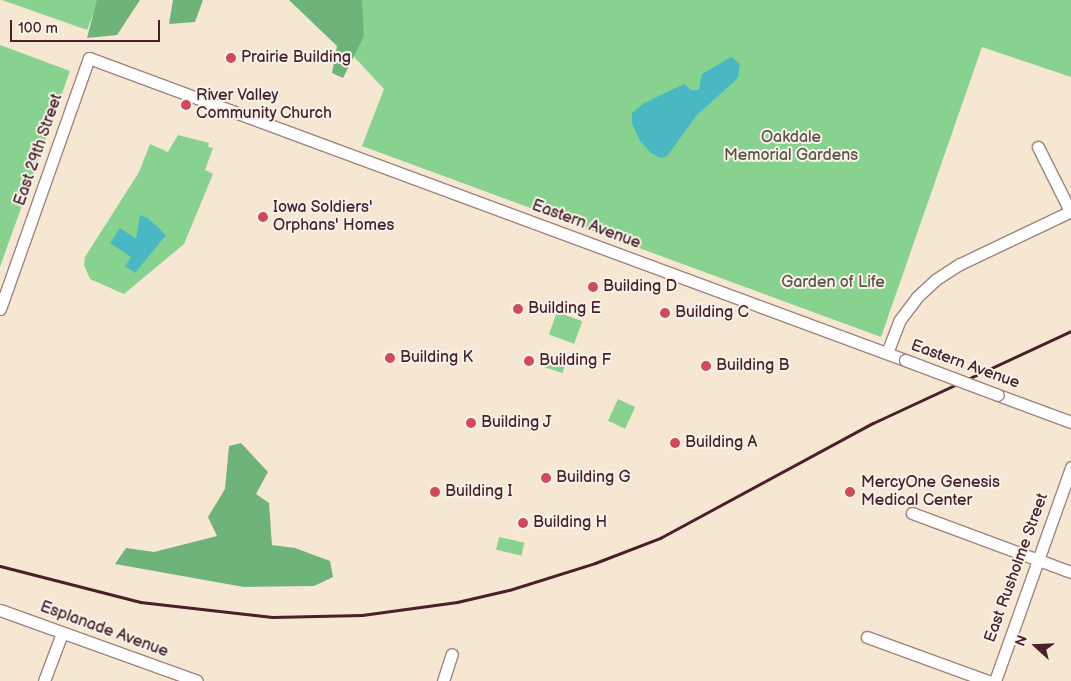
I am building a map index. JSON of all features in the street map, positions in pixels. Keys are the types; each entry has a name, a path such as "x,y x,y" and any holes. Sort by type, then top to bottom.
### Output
{"street":[{"name":"East 29th Street","path":"0,309 89,58"},
{"name":"Eastern Avenue","path":"89,58 1071,422"},
{"path":"887,353 899,321 917,296 935,280 960,264 1071,211 1038,147"},
{"name":"East Rusholme Street","path":"994,681 1071,467"},
{"path":"912,513 1071,572"},
{"name":"Esplanade Avenue","path":"0,610 197,681"},
{"path":"44,681 62,633"},
{"path":"867,637 988,681"},
{"path":"443,681 452,654"}],"green space":[{"path":"2,0 99,0 87,30"},
{"path":"97,0 140,0 117,35 87,38"},
{"path":"173,0 203,0 195,22 169,24"},
{"path":"289,0 362,0 364,36 343,78 332,73 337,46"},
{"name":"Oakdale Memorial Gardens","path":"301,0 1071,0 1071,77 982,47 881,337 362,146 384,89"},
{"path":"0,45 70,71 0,267"},
{"path":"178,135 209,143 208,147 213,148 205,170 213,174 184,244 124,294 90,279 84,265 85,257 139,172 150,144 168,152"},
{"path":"557,312 582,321 574,344 549,335"},
{"path":"546,353 567,360 563,373 542,366"},
{"path":"618,399 635,407 625,429 608,421"},
{"path":"241,443 268,472 256,494 269,503 272,545 295,548 330,561 333,577 314,586 244,587 115,564 126,548 154,552 217,536 208,517 225,489 229,446"},
{"path":"499,537 524,543 521,556 496,550"}],"water":[{"path":"731,57 740,64 738,78 697,115 667,156 661,158 651,153 640,141 632,124 632,113 644,103 684,84 691,90 699,90 702,74"},
{"path":"140,215 148,218 166,235 135,273 125,266 131,257 110,243 120,228 136,239"}],"railway":[{"path":"0,566 140,602 272,617 362,615 457,602 509,590 595,563 660,538 873,423 1071,331"}],"place":[{"name":"Prairie Building","path":"231,58"},
{"name":"River Valley Community Church","path":"186,105"},
{"name":"Iowa Soldiers' Orphans' Homes","path":"263,217"},
{"name":"Building D","path":"593,287"},
{"name":"Building E","path":"518,309"},
{"name":"Building C","path":"665,313"},
{"name":"Building K","path":"390,358"},
{"name":"Building F","path":"529,361"},
{"name":"Building B","path":"706,366"},
{"name":"Building J","path":"471,423"},
{"name":"Building A","path":"675,443"},
{"name":"Building G","path":"546,478"},
{"name":"Building I","path":"435,492"},
{"name":"MercyOne Genesis Medical Center","path":"850,492"},
{"name":"Building H","path":"523,523"}],"park label":[{"name":"Garden of Life","path":"833,283"}]}
